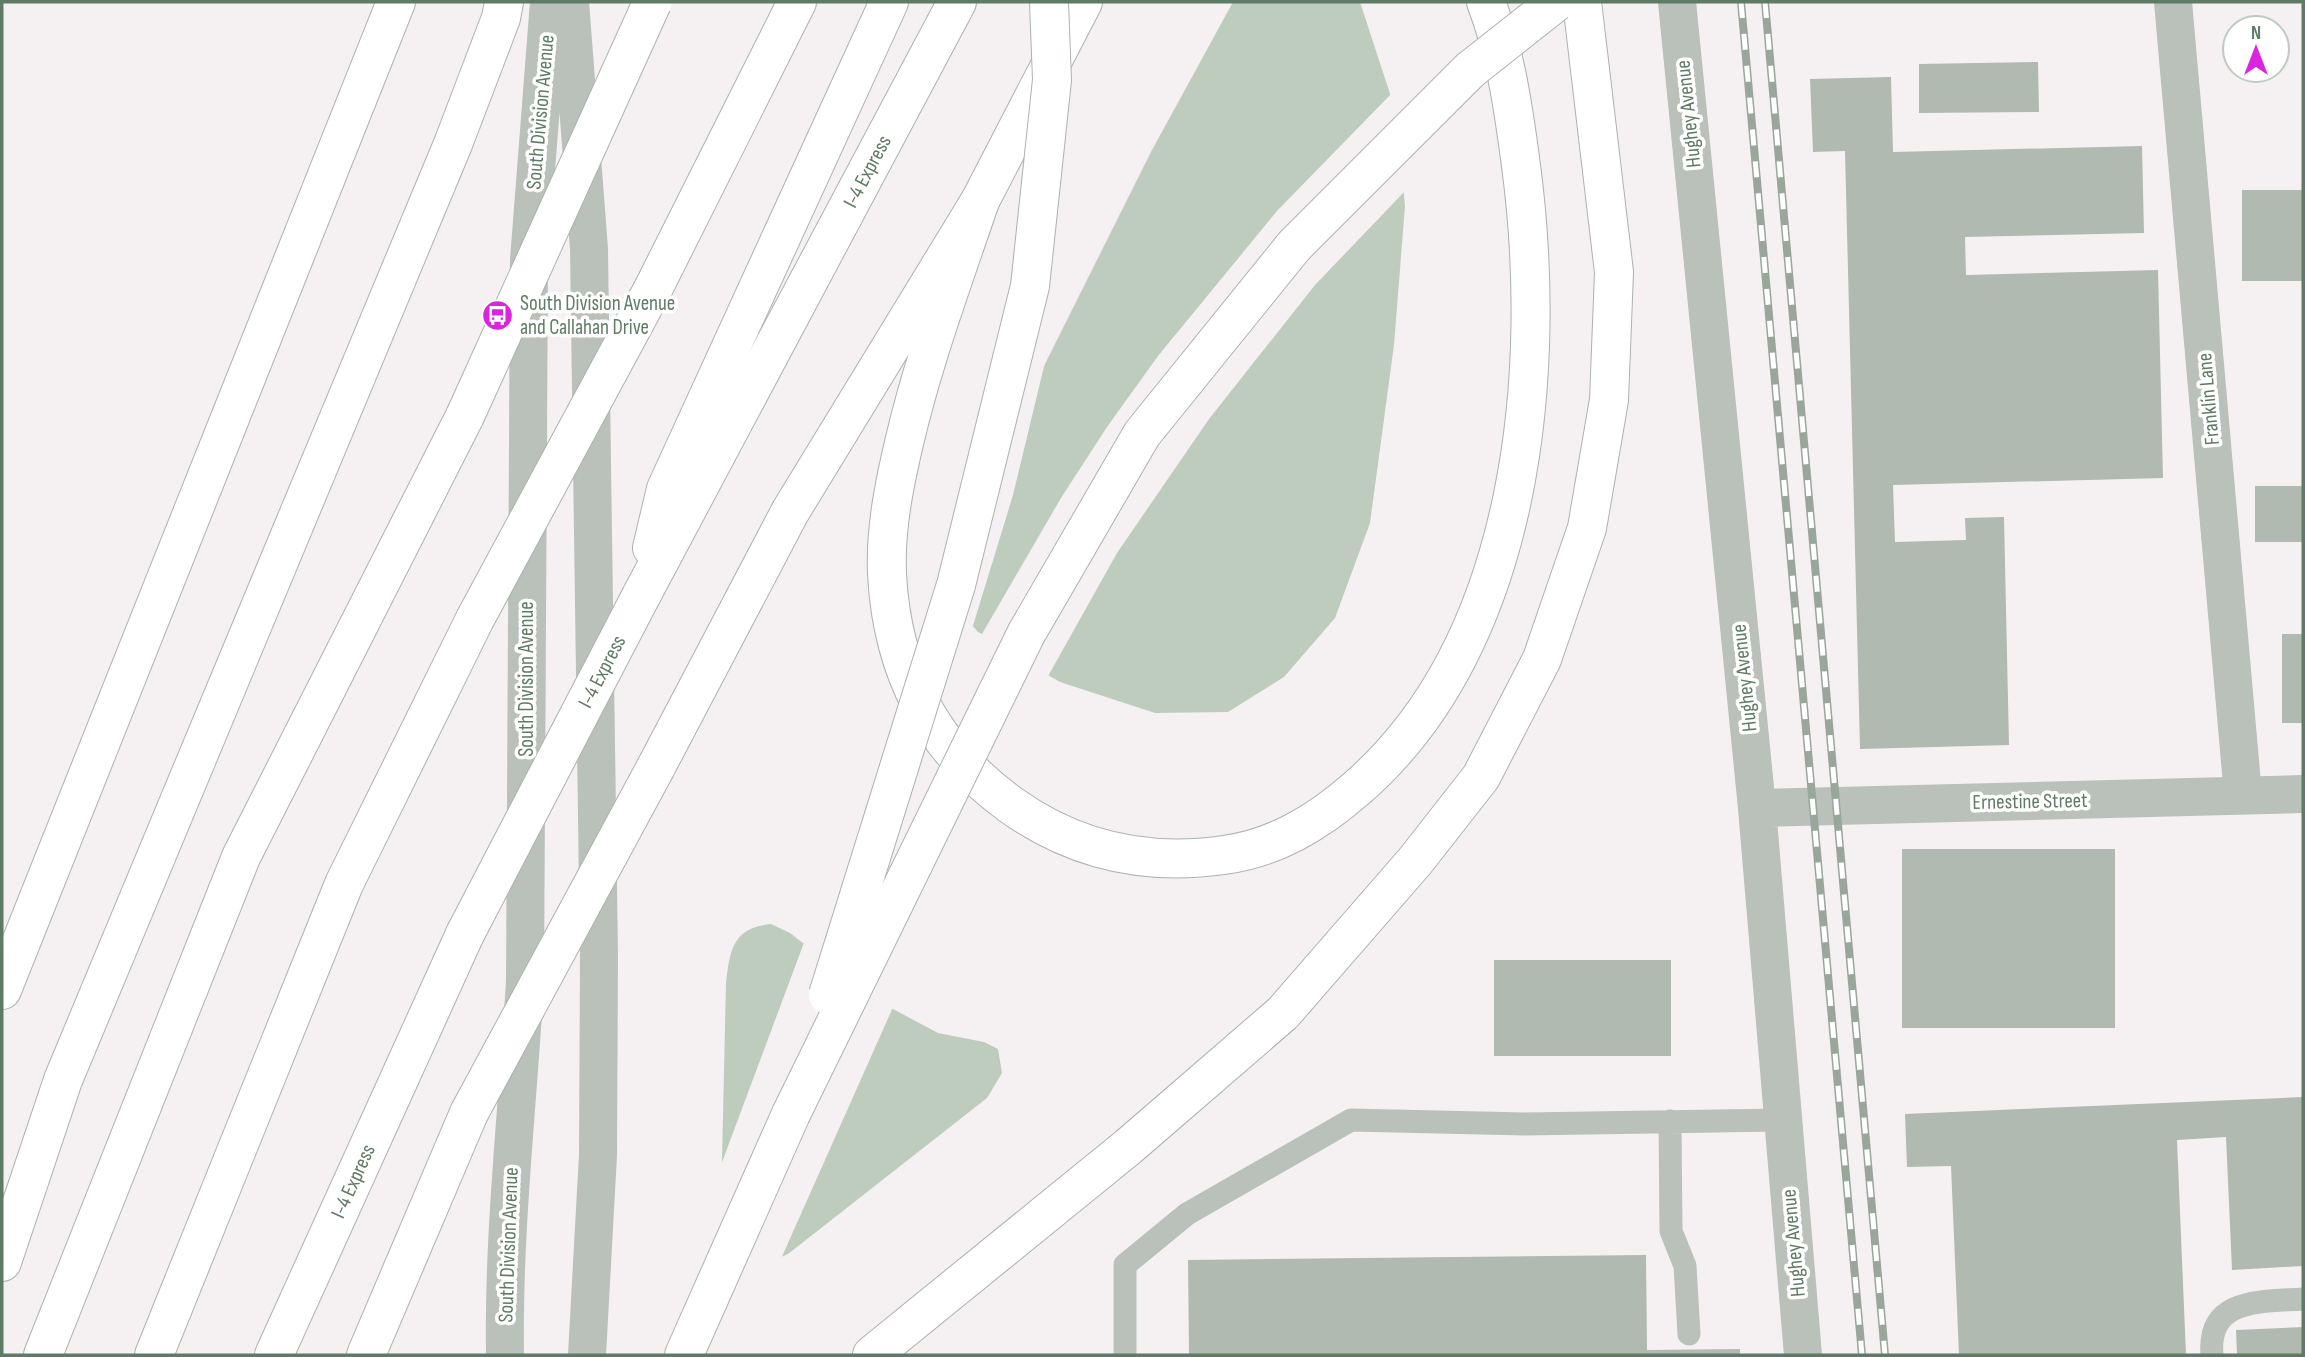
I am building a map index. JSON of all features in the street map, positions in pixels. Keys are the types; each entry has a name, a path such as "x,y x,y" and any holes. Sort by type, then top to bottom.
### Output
{"highway":[{"path":"2,989 396,2"},
{"path":"2,1262 63,1080 453,144 501,18 504,2"},
{"path":"154,1355 344,884 475,619 654,287 797,2"},
{"path":"704,444 889,2"},
{"name":"I-4 Express","path":"274,1355 465,934 641,596 666,489 704,444 957,2"},
{"path":"791,1114 956,585 1030,286 1052,80 1049,2"},
{"path":"366,1355 468,1113 656,767 790,512 980,201 1083,2"},
{"path":"980,201 919,379 891,499 887,571 893,629 914,696 952,752 990,790 1044,829 1108,852 1182,861 1256,850 1322,818 1378,770 1419,723 1454,668 1484,599 1508,515 1525,412 1533,299 1527,208 1514,114 1486,2"},
{"path":"684,1355 791,1114 1026,634 1142,434 1294,246 1470,70 1556,2"},
{"path":"872,1355 1128,1147 1283,1013 1416,860 1457,808 1481,777 1512,718 1542,659 1587,528 1609,400 1614,272 1582,2"},
{"path":"43,1355 241,857 465,416 652,3"}],"street":[{"name":"South Division Avenue","path":"505,1355 508,1185 520,1079 525,981 529,260 549,2"},
{"name":"South Division Avenue","path":"570,2 589,248 599,957 598,1155 587,1355"},
{"name":"Hughey Avenue","path":"1677,2 1757,808 1803,1355"},
{"name":"Franklin Lane","path":"2174,2 2243,795"},
{"name":"Ernestine Street","path":"1757,808 2303,794"}],"lane":[{"path":"1125,1355 1125,1265 1186,1214 1352,1120 1525,1124 1783,1120"},
{"path":"1670,1121 1671,1231 1685,1266 1689,1334"},
{"path":"2212,1355 2215,1327 2227,1311 2253,1302 2303,1299"}],"shaded area":[{"path":"1233,2 1360,2 1396,112 1405,206 1394,345 1370,523 1335,618 1284,677 1228,712 1155,713 1060,682 982,637 968,620 1039,376 1152,150"},
{"path":"771,924 790,933 876,1000 938,1033 984,1042 998,1049 1002,1073 987,1098 788,1254 760,1266 721,1203 726,983 732,950 741,935 758,926"}],"pier":[{"path":"1393,92 1400,112 1407,189 1315,285 1209,419 1117,553 1047,678 980,640 964,620 991,486 1047,354 1013,495 972,629 982,634 1061,498 1158,356 1277,211"},
{"path":"805,940 878,997 894,1005 780,1261 761,1269 740,1270 721,1243 718,1173"}],"building":[{"path":"2038,62 2039,112 1919,113 1919,64"},
{"path":"1891,77 1893,152 2142,146 2144,233 1965,237 1966,275 2158,270 2163,478 1893,485 1895,542 1966,540 1965,518 2004,517 2009,745 1860,749 1845,151 1813,152 1810,79"},
{"path":"2242,190 2303,190 2303,281 2242,281"},
{"path":"2255,486 2303,486 2303,542 2255,542"},
{"path":"2282,634 2303,634 2303,723 2282,723"},
{"path":"1902,849 2115,849 2115,1028 1902,1028"},
{"path":"1494,960 1671,960 1671,1056 1494,1056"},
{"path":"2303,1097 2303,1266 2232,1270 2226,1137 2177,1140 2186,1355 1959,1355 1951,1166 1907,1167 1905,1114"},
{"path":"1646,1255 1647,1350 1740,1349 1740,1355 1189,1355 1188,1260"},
{"path":"2303,1327 2303,1355 2237,1355 2236,1330"}],"railway":[{"path":"1741,2 1862,1355"},
{"path":"1765,2 1885,1355"}],"place":[{"name":"South Division Avenue and Callahan Drive","path":"497,315"}]}
